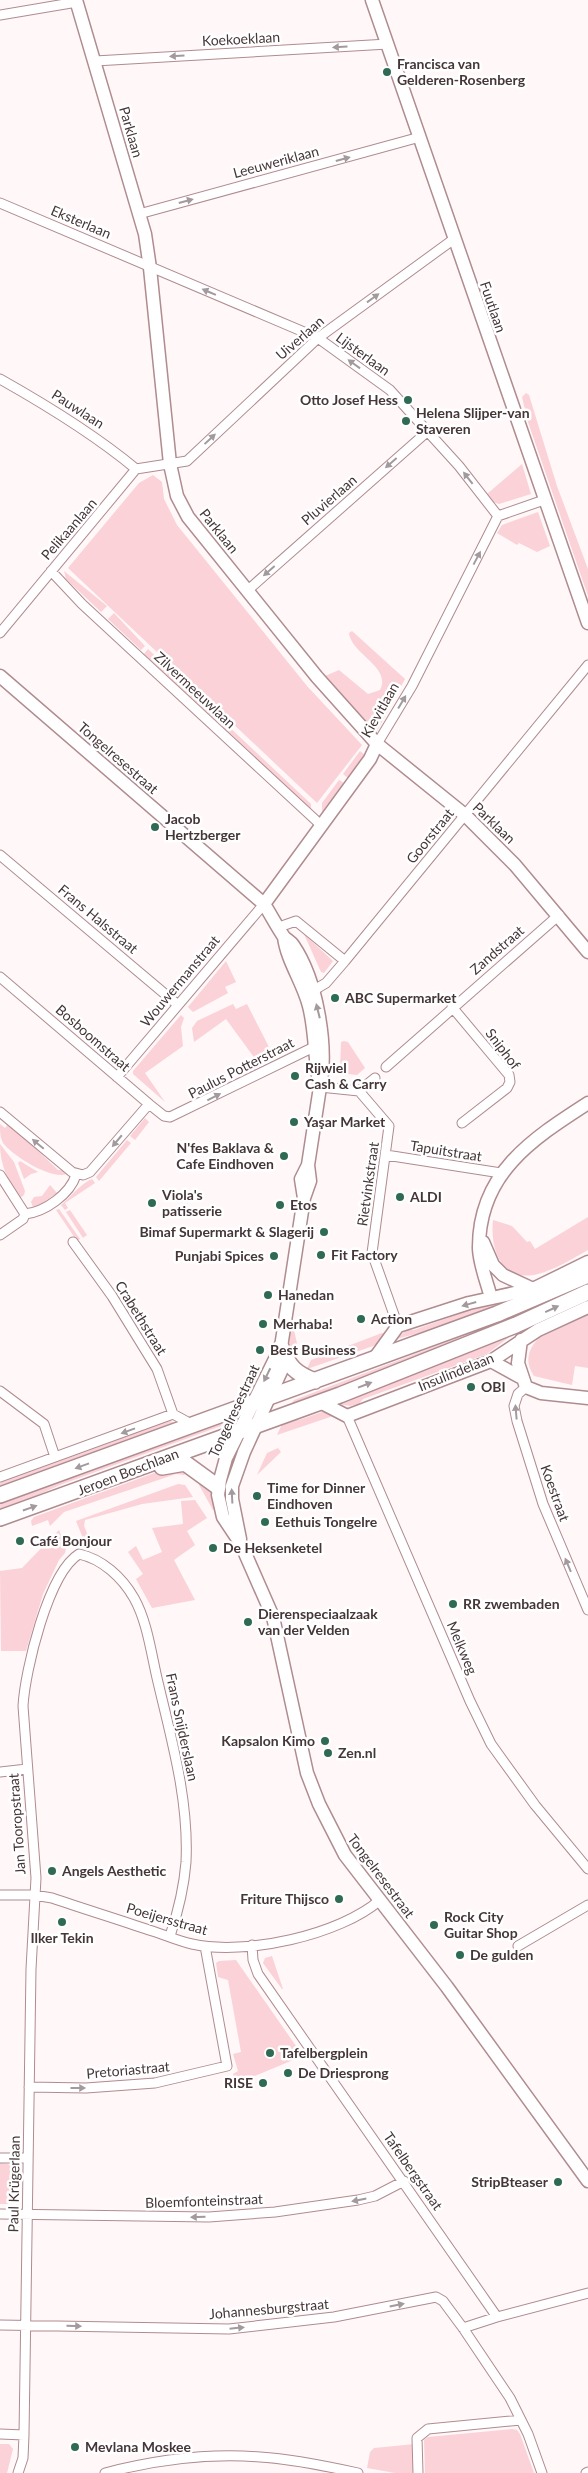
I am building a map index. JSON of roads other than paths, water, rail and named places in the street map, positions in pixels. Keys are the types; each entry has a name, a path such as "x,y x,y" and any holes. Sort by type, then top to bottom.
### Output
{"main road":[{"path":"254,1404 528,1302 588,1275"},
{"name":"Insulindelaan","path":"255,1426 516,1325 588,1292"},
{"path":"281,1347 288,1365 297,1374 315,1381"},
{"name":"Jeroen Boschlaan","path":"0,1495 254,1404"},
{"name":"Jeroen Boschlaan","path":"0,1518 255,1426"},
{"path":"146,1464 160,1468 185,1463 218,1487"}],"street":[{"name":"Fuutlaan","path":"372,0 588,623"},
{"path":"0,15 77,1"},
{"name":"Parklaan","path":"77,1 139,214 150,268 170,464 177,496 188,517 317,677 377,744 465,815 515,865 559,914 588,952"},
{"name":"Koekoeklaan","path":"95,61 388,44"},
{"name":"Leeuweriklaan","path":"139,214 420,137"},
{"name":"Eksterlaan","path":"0,202 150,268"},
{"name":"Uiverlaan","path":"170,464 187,460 318,338 454,239"},
{"name":"Lijsterlaan","path":"150,268 318,338 390,390 459,466 498,516"},
{"name":"Pauwlaan","path":"0,378 59,412 105,443 136,469"},
{"name":"Pluvierlaan","path":"248,590 428,431"},
{"path":"136,469 170,464"},
{"name":"Pelikaanlaan","path":"0,633 50,571 111,502 136,469"},
{"path":"498,516 544,500"},
{"name":"Kievitlaan","path":"264,904 370,759 412,686 498,516"},
{"name":"Zilvermeeuwlaan","path":"50,571 82,604 322,826"},
{"name":"Goorstraat","path":"309,993 326,983 345,961 588,665"},
{"name":"Tongelresestraat","path":"0,676 264,904 281,932 286,948 309,993 311,1014 319,1045 320,1087 308,1165 310,1181 304,1198 281,1347 283,1367 270,1398 255,1426 232,1486 232,1499 241,1544"},
{"name":"Frans Halsstraat","path":"0,855 178,1005"},
{"name":"Wouwermanstraat","path":"117,1077 264,904"},
{"name":"Zandstraat","path":"386,1066 559,914"},
{"path":"281,932 296,921 345,961"},
{"name":"Bosboomstraat","path":"0,976 148,1104 164,1116 170,1118"},
{"name":"Sniphof","path":"452,1007 509,1075 510,1082 507,1088 462,1123"},
{"name":"Paulus Potterstraat","path":"170,1118 319,1045"},
{"path":"320,1087 359,1091 375,1078"},
{"name":"Rietvinkstraat","path":"359,1091 389,1126 372,1253 398,1326"},
{"path":"491,1298 479,1250 484,1210 501,1174 526,1145 588,1103"},
{"path":"0,1112 76,1174 90,1172 148,1104"},
{"name":"Tapuitstraat","path":"386,1155 501,1174"},
{"path":"25,1214 37,1213 70,1188 76,1174"},
{"path":"0,1175 25,1214"},
{"path":"0,1236 23,1219 25,1214"},
{"path":"480,1238 493,1266 503,1276 533,1289"},
{"name":"Crabethstraat","path":"73,1242 112,1296 156,1369 174,1414"},
{"path":"374,1360 398,1326 491,1298 533,1289 588,1262"},
{"name":"Insulindelaan","path":"347,1416 491,1361 521,1340 588,1307"},
{"path":"521,1340 518,1363 524,1382"},
{"name":"Tongelresestraat","path":"281,1347 226,1458 218,1487 223,1517 241,1544 273,1616 308,1773 319,1804 345,1855 447,1987 588,2181"},
{"path":"491,1361 541,1392 588,1398"},
{"name":"Koestraat","path":"524,1382 514,1406 517,1421 543,1504 588,1610"},
{"path":"0,1391 44,1424 55,1458"},
{"path":"320,1402 347,1416"},
{"path":"0,1477 174,1414 194,1425"},
{"name":"Melkweg","path":"347,1416 470,1701 491,1744 535,1804 588,1869"},
{"name":"Jan Tooropstraat","path":"34,1895 36,1878 23,1706 32,1650 51,1596 72,1558 79,1554"},
{"name":"Frans Snijderslaan","path":"79,1554 104,1565 127,1588 140,1610 147,1634 175,1755 184,1812 186,1862 181,1904 170,1936"},
{"path":"0,1772 27,1770"},
{"name":"Poeijersstraat","path":"0,1895 34,1895 205,1946 252,1945 295,1938 344,1923 370,1909 380,1900"},
{"name":"Paul Krügerlaan","path":"18,2473 22,2458 24,2435 34,1895"},
{"path":"518,1946 588,1905"},
{"name":"Tafelbergstraat","path":"252,1945 254,1966 258,1974 306,2040 497,2317"},
{"name":"Pretoriastraat","path":"29,2087 86,2088 154,2083 227,2066 205,1946"},
{"path":"0,2158 28,2158"},
{"name":"Bloemfonteinstraat","path":"0,2214 27,2216 176,2217 250,2215 358,2200 375,2196 404,2182"},
{"path":"542,2473 522,2420 510,2398 463,2328 588,2293"},
{"name":"Johannesburgstraat","path":"0,2325 228,2328 334,2317 436,2297 443,2301 463,2328"},
{"path":"418,2473 418,2438 428,2429 522,2420"},
{"path":"0,2434 24,2435"},
{"path":"105,2473 162,2461 242,2456 286,2459 358,2473"}],"place":[{"name":"Francisca van Gelderen-Rosenberg","path":"387,72"},
{"name":"Otto Josef Hess","path":"408,400"},
{"name":"Helena Slijper-van Staveren","path":"406,421"},
{"name":"Jacob Hertzberger","path":"155,827"},
{"name":"ABC Supermarket","path":"335,998"},
{"name":"Rijwiel Cash & Carry","path":"295,1076"},
{"name":"Yaşar Market","path":"294,1122"},
{"name":"N'fes Baklava & Cafe Eindhoven","path":"284,1156"},
{"name":"ALDI","path":"400,1197"},
{"name":"Viola's patisserie","path":"152,1203"},
{"name":"Etos","path":"280,1205"},
{"name":"Bimaf Supermarkt & Slagerij","path":"324,1232"},
{"name":"Fit Factory","path":"321,1255"},
{"name":"Punjabi Spices","path":"274,1256"},
{"name":"Hanedan","path":"268,1295"},
{"name":"Action","path":"361,1319"},
{"name":"Merhaba!","path":"263,1324"},
{"name":"Best Business","path":"260,1350"},
{"name":"OBI","path":"471,1387"},
{"name":"Time for Dinner Eindhoven","path":"257,1496"},
{"name":"Eethuis Tongelre","path":"265,1522"},
{"name":"Café Bonjour","path":"20,1541"},
{"name":"De Heksenketel","path":"213,1548"},
{"name":"RR zwembaden","path":"453,1604"},
{"name":"Dierenspeciaalzaak van der Velden","path":"248,1622"},
{"name":"Kapsalon Kimo","path":"325,1741"},
{"name":"Zen.nl","path":"328,1753"},
{"name":"Angels Aesthetic","path":"52,1871"},
{"name":"Friture Thijsco","path":"339,1899"},
{"name":"Ilker Tekin","path":"62,1922"},
{"name":"Rock City Guitar Shop","path":"434,1925"},
{"name":"De gulden","path":"460,1955"},
{"name":"Tafelbergplein","path":"270,2053"},
{"name":"De Driesprong","path":"288,2073"},
{"name":"RISE","path":"263,2083"},
{"name":"StripBteaser","path":"558,2182"},
{"name":"Mevlana Moskee","path":"75,2447"}]}
